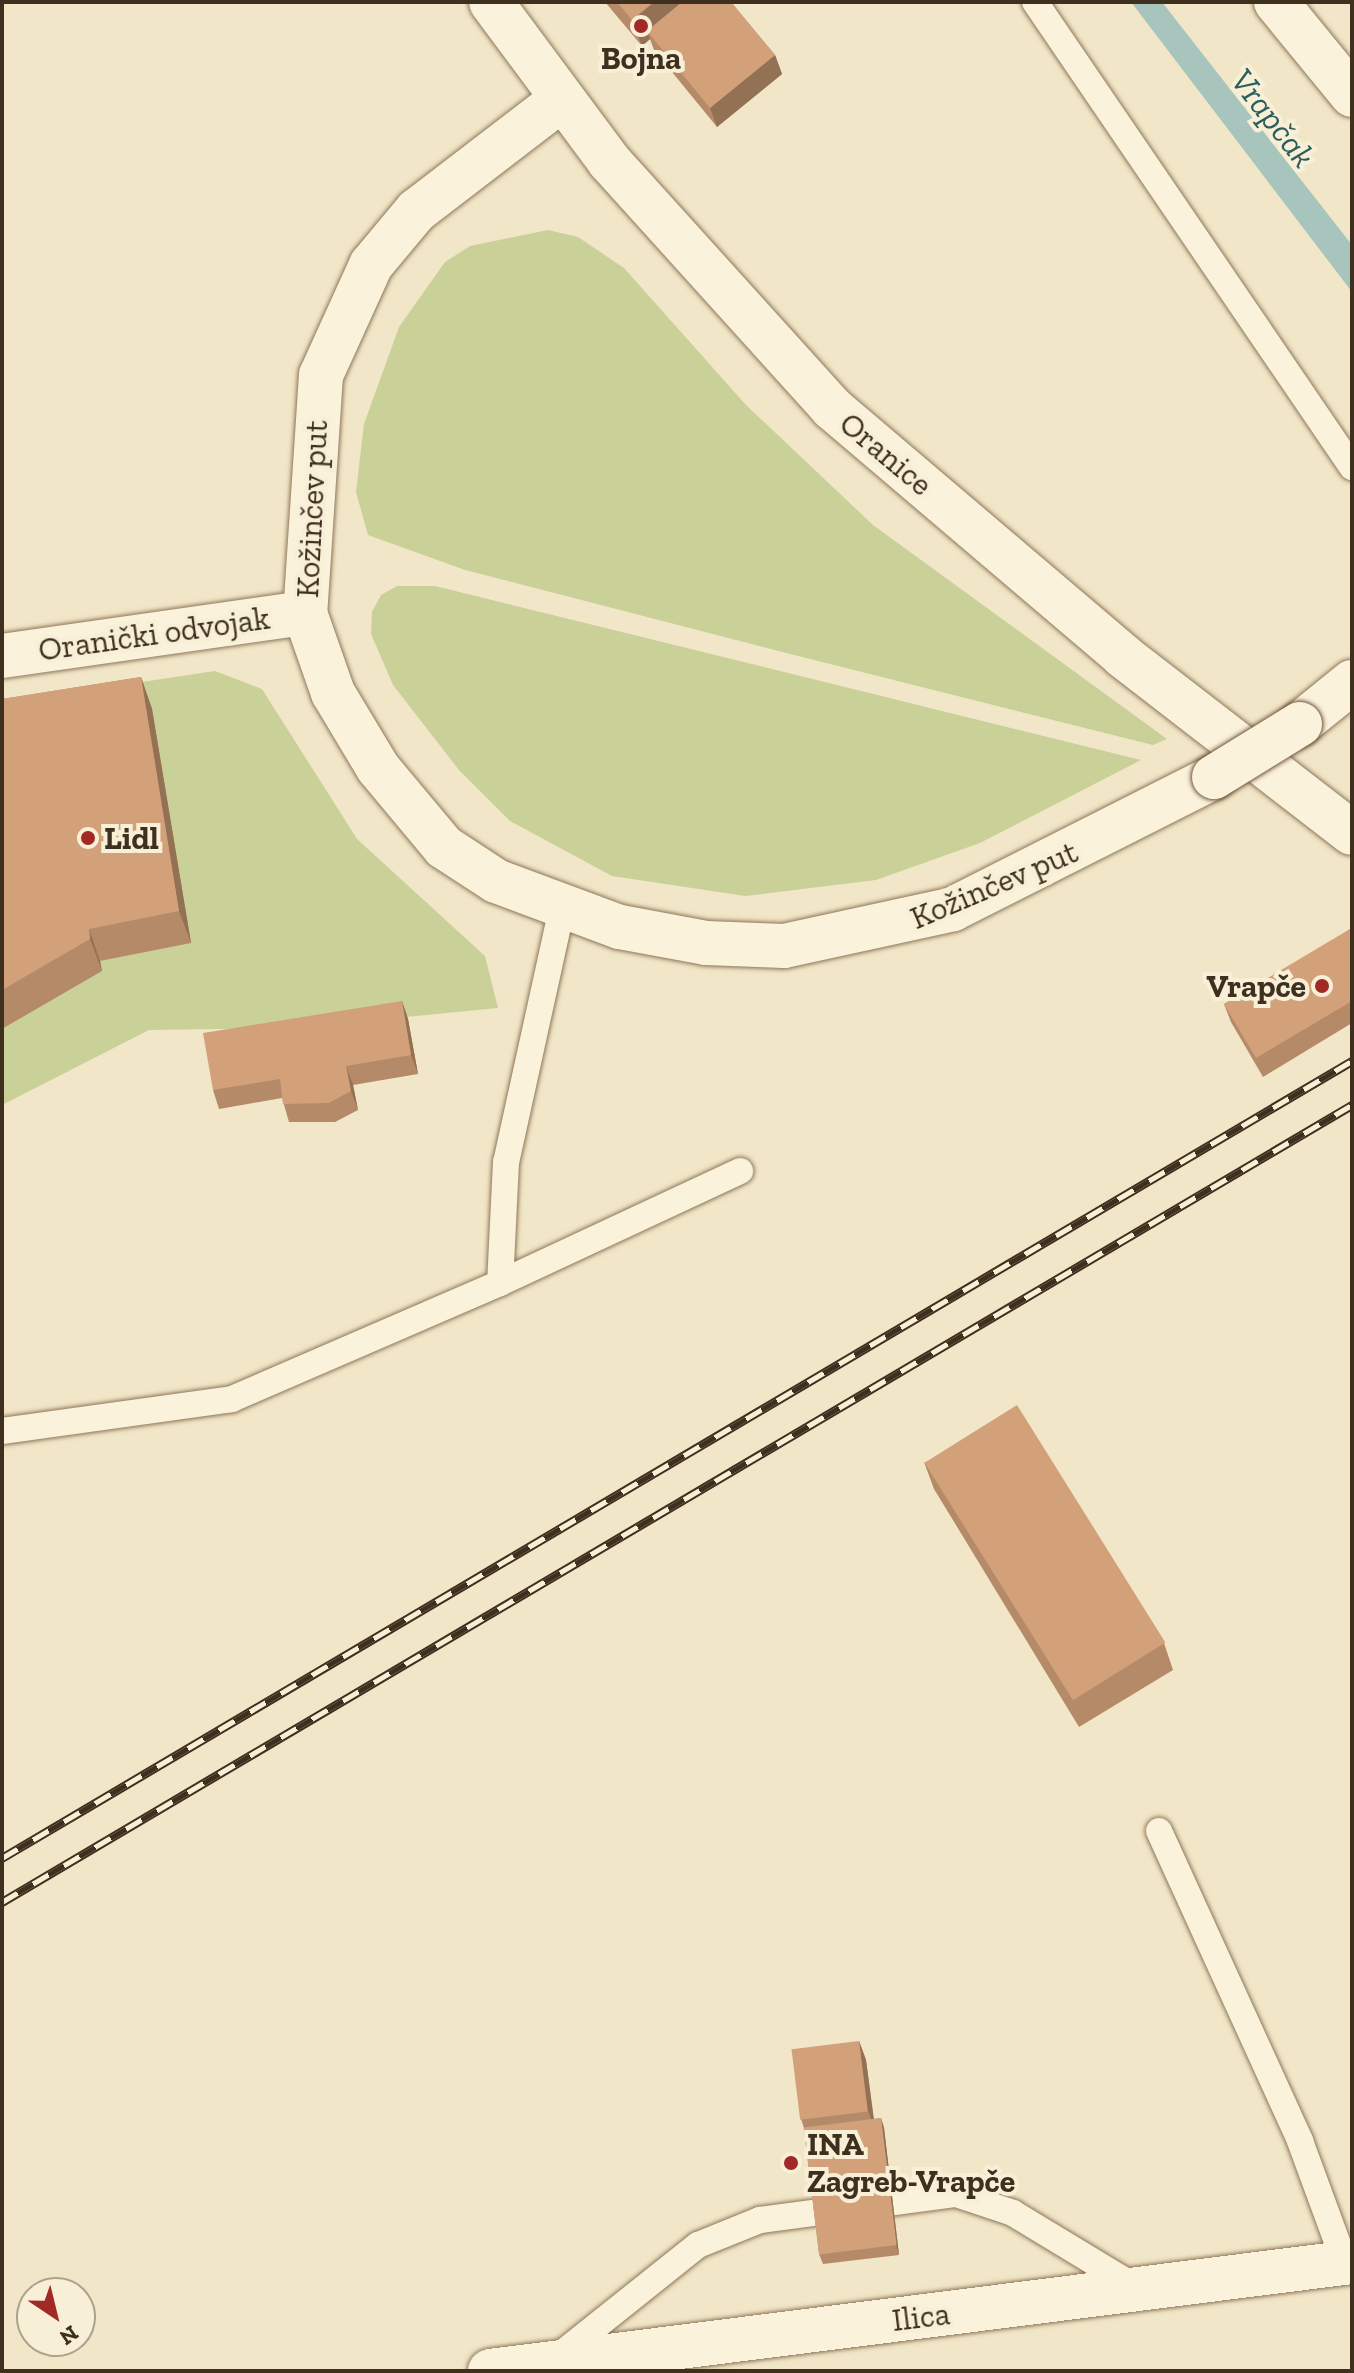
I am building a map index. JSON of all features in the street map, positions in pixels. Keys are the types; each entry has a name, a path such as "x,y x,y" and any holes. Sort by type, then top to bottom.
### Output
{"street":[{"name":"Oranice","path":"491,2 562,99 832,408 1123,656 1352,833"},
{"path":"1276,2 1352,95"},
{"name":"Kožinčev put","path":"562,99 458,175 371,265 321,375 305,613 333,693 378,768 444,847 496,881 562,908 706,943 784,946 853,936 967,903 1214,777 1300,724 1352,682"},
{"name":"Oranički odvojak","path":"2,656 305,613"},
{"name":"Ilica","path":"490,2371 1348,2262"}],"lane":[{"path":"1035,2 1352,467"},
{"path":"500,1283 506,1162 562,908"},
{"path":"2,1431 232,1399 500,1283 740,1171"},
{"path":"1159,1831 1300,2141 1348,2262"},
{"path":"550,2363 698,2245 760,2220 956,2194 1013,2213 1140,2290"}],"green space":[{"path":"548,230 578,237 624,268 746,405 873,525 1167,739 1153,745 806,658 465,570 368,535 356,492 364,424 399,327 445,262 470,246"},
{"path":"397,586 435,586 1141,760 980,843 876,880 745,896 612,876 510,821 459,770 393,685 371,634 372,612 381,595"},
{"path":"215,671 262,689 357,839 485,956 498,1008 293,1028 149,1030 2,1105 2,1029 101,971 100,961 191,942 2,703"}],"water":[{"path":"1131,2 1162,2 1352,245 1352,292"}],"building":[{"path":"617,2 654,2 632,20"},
{"path":"682,2 731,2 775,55 710,108 647,31"},
{"name":"Lidl","path":"141,677 179,911 89,929 90,939 2,990 2,699"},
{"name":"Vrapče","path":"1350,929 1352,1001 1256,1058 1224,1004"},
{"path":"402,1001 411,1055 346,1066 351,1091 329,1103 283,1104 280,1079 213,1090 203,1033"},
{"path":"1017,1405 1165,1642 1073,1700 925,1463"},
{"path":"859,2041 868,2111 800,2120 792,2049"},
{"path":"881,2118 897,2245 819,2255 804,2128"}],"railway":[{"path":"2,1858 1352,1061"},
{"path":"2,1902 1352,1105"}],"place":[{"name":"Bojna","path":"641,26"},
{"name":"Lidl","path":"88,838"},
{"name":"Vrapče","path":"1322,986"},
{"name":"INA Zagreb-Vrapče","path":"791,2163"}],"water label":[{"name":"Vrapčak","path":"1273,118"}]}
